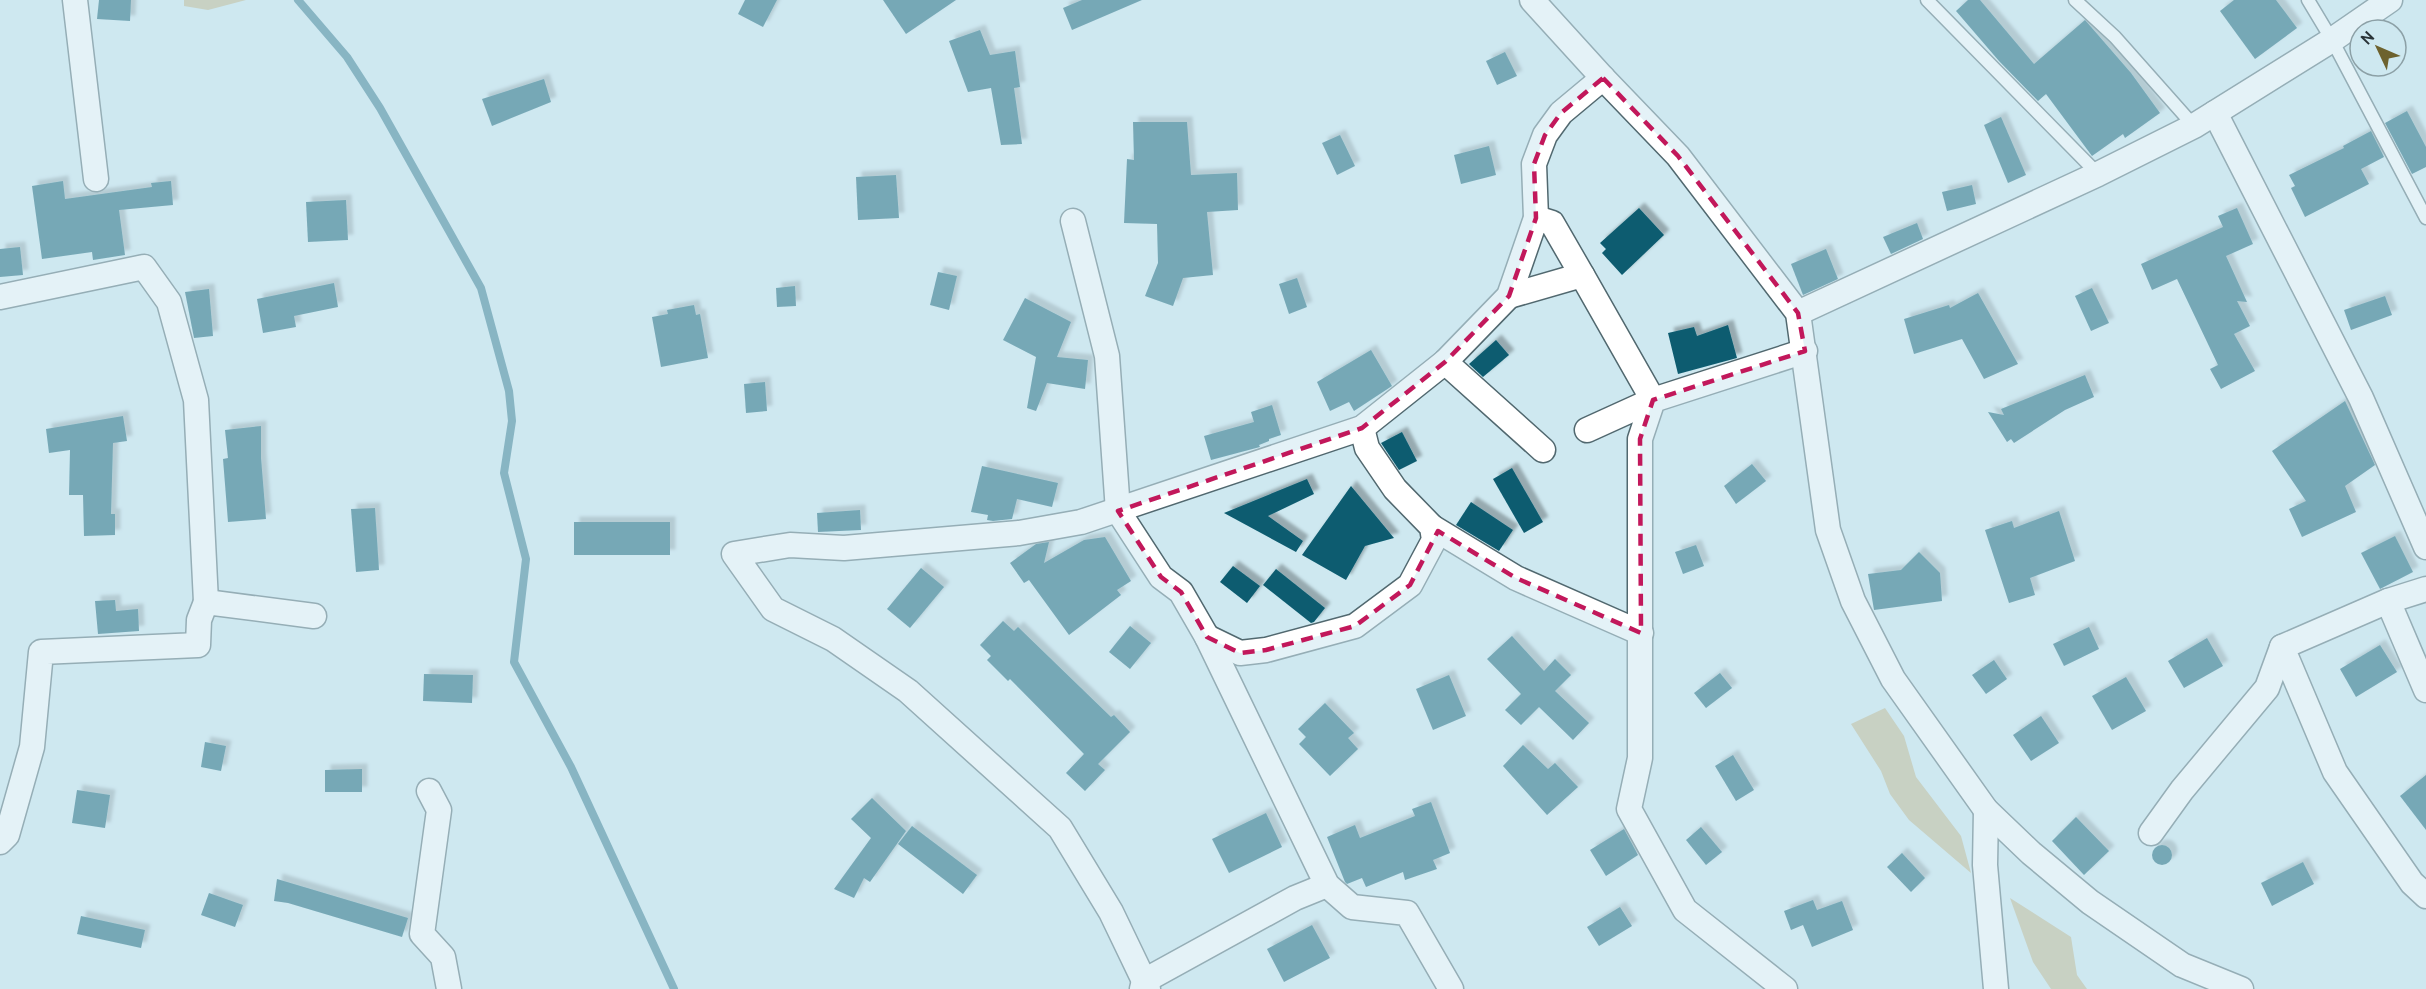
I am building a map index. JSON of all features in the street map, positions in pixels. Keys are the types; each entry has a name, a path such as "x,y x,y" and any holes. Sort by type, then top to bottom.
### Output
{"street":[{"path":"75,0 96,178"},
{"path":"1532,0 1678,156 1798,313 1828,530 1853,601 1893,679 1986,810 2031,853 2099,909 2182,965 2241,989"},
{"path":"1798,313 2098,174 2194,126 2332,40 2390,0"},
{"path":"1327,885 1295,898 1145,986 1111,912 1060,828 908,691 833,639 773,609 734,554 790,545 844,548 1019,533 1081,522 1362,428 1445,363 1509,296 1536,218 1533,164 1545,135 1561,113 1603,78"},
{"path":"2215,113 2361,398 2426,548"},
{"path":"1536,218 1552,223 1653,399 1640,439 1640,758 1629,809 1685,910 1785,989"},
{"path":"1073,221 1107,356 1118,511 1161,577 1181,592 1207,637 1327,885 1352,907 1407,913 1451,989"},
{"path":"0,297 144,267 169,302 196,400 206,602 199,620 198,645 41,652 32,747 7,836 0,842"},
{"path":"1509,296 1582,275"},
{"path":"1587,430 1653,399 1805,351"},
{"path":"1445,363 1543,450"},
{"path":"1362,428 1367,448 1395,489 1432,527 1516,578 1641,633"},
{"path":"1207,637 1240,653 1266,650 1354,626 1410,585 1434,540 1432,527"},
{"path":"2151,833 2231,729 2267,687 2282,647 2388,601 2426,589"},
{"path":"2388,601 2426,690"},
{"path":"206,602 314,616"},
{"path":"2282,647 2335,772 2412,883 2426,897"},
{"path":"429,791 439,810 422,934 443,957 449,989"},
{"path":"1986,810 1985,865 1996,989"}],"lane":[{"path":"1927,0 2098,174"},
{"path":"2075,0 2115,37 2194,126"},
{"path":"2308,0 2332,40 2426,218"}],"highlighted area":[{"path":"1603,78 1678,156 1798,313 1805,351 1653,400 1640,439 1641,633 1516,578 1438,531 1410,585 1355,626 1266,650 1240,653 1207,637 1181,592 1161,577 1118,511 1362,428 1445,362 1509,296 1536,218 1534,164 1545,135 1561,113"}],"shaded area":[{"path":"184,0 246,0 208,10 184,6"},
{"path":"1885,708 1904,736 1916,777 1961,836 1971,873 1909,820 1890,794 1881,771 1851,724"},
{"path":"2010,898 2071,937 2077,975 2087,989 2051,989 2033,962"}],"building":[{"path":"99,0 131,0 130,21 97,19"},
{"path":"745,0 777,0 763,27 738,14"},
{"path":"883,0 956,0 906,34"},
{"path":"1082,0 1142,0 1072,30 1063,8"},
{"path":"1968,0 1980,0 2034,64 2085,20 2131,73 2160,113 2125,138 2123,134 2092,156 2046,94 2038,101 1999,61 1956,11"},
{"path":"2234,0 2276,0 2297,28 2255,59 2220,11"},
{"path":"980,30 990,55 1015,51 1020,87 1014,88 1022,144 1001,145 991,88 968,92 949,41"},
{"path":"1505,52 1517,76 1497,85 1486,61"},
{"path":"544,79 551,102 492,126 482,99"},
{"path":"2407,111 2426,147 2426,167 2412,174 2385,123"},
{"path":"2001,117 2026,175 2008,183 1984,125"},
{"path":"1133,122 1187,122 1191,175 1237,173 1238,210 1207,212 1213,275 1183,278 1173,306 1145,296 1158,263 1157,224 1124,223 1127,159 1134,160"},
{"path":"2371,131 2384,157 2361,169 2369,184 2305,217 2291,188 2295,186 2289,175 2344,148 2343,146"},
{"path":"1340,135 1355,166 1337,175 1322,143"},
{"path":"1489,146 1496,175 1461,184 1454,155"},
{"path":"896,175 899,218 858,220 856,177"},
{"path":"63,181 65,199 152,187 151,183 171,181 173,205 119,210 125,255 93,260 92,252 42,259 32,186"},
{"path":"1972,185 1976,204 1947,211 1942,192"},
{"path":"346,200 348,240 308,242 306,202"},
{"path":"1639,208 1664,235 1622,275 1602,253 1606,249 1600,243"},
{"path":"2237,208 2253,244 2226,256 2247,302 2237,301 2250,326 2234,334 2255,371 2221,389 2210,369 2218,365 2177,279 2152,290 2141,264 2223,227 2218,216"},
{"path":"1917,223 1923,239 1891,254 1883,237"},
{"path":"20,247 23,275 0,277 0,249"},
{"path":"1826,249 1838,279 1803,295 1791,264"},
{"path":"938,272 957,276 949,310 930,305"},
{"path":"1297,278 1307,307 1289,314 1279,284"},
{"path":"334,283 338,307 294,316 296,327 263,333 257,299"},
{"path":"795,286 796,306 777,307 776,288"},
{"path":"2092,288 2109,323 2091,331 2075,296"},
{"path":"209,289 213,336 194,338 185,292"},
{"path":"1978,293 2018,364 1984,379 1962,339 1914,354 1904,319 1949,305 1950,308"},
{"path":"2385,296 2392,315 2351,330 2344,310"},
{"path":"1025,298 1071,322 1057,357 1088,360 1085,389 1047,383 1036,411 1027,408 1036,357 1003,340"},
{"path":"694,305 696,315 700,314 708,358 661,367 652,317 668,314 667,310"},
{"path":"1728,325 1737,358 1678,374 1668,333 1694,327 1697,336"},
{"path":"1496,340 1509,355 1483,377 1469,364"},
{"path":"1371,350 1392,386 1354,411 1349,402 1330,411 1317,382"},
{"path":"2085,375 2094,397 2065,410 2014,443 2011,439 2007,442 1988,412 2004,415 2001,409"},
{"path":"765,382 767,411 746,413 744,384"},
{"path":"2345,401 2375,465 2345,486 2356,512 2302,537 2289,509 2306,501 2272,451"},
{"path":"1272,405 1281,435 1269,439 1259,445 1260,447 1211,460 1204,436 1254,422 1251,412"},
{"path":"123,416 127,441 113,443 111,514 115,514 115,535 84,536 83,495 69,495 70,450 49,453 46,429"},
{"path":"261,426 266,519 228,522 223,459 228,458 225,430"},
{"path":"1402,432 1417,461 1399,470 1381,443"},
{"path":"1752,464 1766,481 1736,504 1724,486"},
{"path":"982,466 1058,483 1052,507 1017,499 1012,519 993,521 987,520 988,515 971,512"},
{"path":"1512,468 1543,522 1524,533 1493,479"},
{"path":"1307,479 1314,494 1268,516 1303,541 1296,552 1224,513"},
{"path":"1351,486 1394,538 1365,546 1346,580 1302,555"},
{"path":"1471,502 1513,530 1499,551 1456,525"},
{"path":"375,508 379,570 356,572 351,509"},
{"path":"860,510 861,530 818,532 817,513"},
{"path":"2059,511 2075,561 2030,578 2035,595 2009,603 1985,530 2012,521 2014,528"},
{"path":"574,522 670,522 670,555 574,555"},
{"path":"2395,536 2413,572 2380,589 2361,553"},
{"path":"1105,537 1131,581 1117,590 1121,595 1069,635 1029,580 1024,583 1010,563 1036,544 1049,542 1044,563 1084,540"},
{"path":"1696,545 1704,566 1683,574 1675,552"},
{"path":"1919,552 1940,573 1942,601 1874,610 1868,574 1901,570"},
{"path":"1233,566 1260,586 1247,603 1220,582"},
{"path":"921,568 944,587 910,628 887,609"},
{"path":"1276,569 1325,608 1314,622 1311,623 1263,585"},
{"path":"115,600 116,611 138,609 139,631 98,634 95,601"},
{"path":"1003,621 1014,631 1018,627 1111,717 1114,715 1130,732 1098,764 1105,770 1085,791 1066,773 1084,754 1010,679 1008,681 987,660 991,656 980,645"},
{"path":"1130,626 1151,643 1130,669 1109,652"},
{"path":"2089,627 2099,649 2064,666 2053,644"},
{"path":"1512,636 1544,671 1555,659 1571,675 1555,691 1589,723 1573,740 1539,707 1521,725 1505,710 1521,694 1487,659"},
{"path":"2207,638 2223,666 2184,688 2168,661"},
{"path":"2380,645 2397,672 2356,697 2340,669"},
{"path":"1994,660 2007,679 1986,694 1972,675"},
{"path":"1720,673 1732,688 1706,708 1694,693"},
{"path":"424,674 473,675 472,703 423,701"},
{"path":"1449,675 1466,716 1433,730 1416,689"},
{"path":"2126,677 2146,711 2112,730 2092,696"},
{"path":"1325,703 1354,733 1348,738 1358,749 1330,776 1299,744 1306,737 1298,729"},
{"path":"2041,716 2059,743 2031,761 2013,735"},
{"path":"205,742 226,746 221,771 201,767"},
{"path":"1523,745 1548,769 1555,763 1578,787 1547,815 1503,766"},
{"path":"1733,755 1754,790 1736,801 1715,766"},
{"path":"362,769 362,792 325,792 325,770"},
{"path":"2426,775 2426,830 2400,796"},
{"path":"77,790 110,795 105,828 72,823"},
{"path":"872,798 906,831 870,882 864,878 854,898 834,889 871,838 851,819"},
{"path":"1431,802 1450,853 1433,860 1437,869 1405,880 1403,872 1366,887 1362,878 1347,884 1345,882 1327,837 1355,825 1360,838 1415,816 1412,809"},
{"path":"1266,813 1282,847 1229,873 1212,839"},
{"path":"2076,817 2109,851 2084,875 2052,841"},
{"path":"912,826 977,875 963,894 898,844"},
{"path":"1701,827 1722,852 1706,865 1686,840"},
{"path":"1624,829 1638,855 1606,876 1590,850"},
{"path":"2158,845 2166,845 2172,851 2172,859 2166,865 2158,865 2152,859 2152,851"},
{"path":"1902,853 1925,878 1911,892 1887,867"},
{"path":"2303,862 2314,884 2272,906 2261,883"},
{"path":"277,879 408,918 402,937 288,903 274,901"},
{"path":"209,893 243,905 235,927 201,915"},
{"path":"1813,900 1817,910 1842,901 1853,930 1812,947 1803,925 1791,930 1784,911"},
{"path":"1620,907 1632,926 1599,946 1587,927"},
{"path":"81,916 145,930 141,948 77,934"},
{"path":"1312,925 1330,958 1284,982 1267,949"}],"waterway":[{"path":"298,0 347,57 380,108 481,288 509,391 512,421 504,473 526,559 514,662 571,767 674,989"}]}
